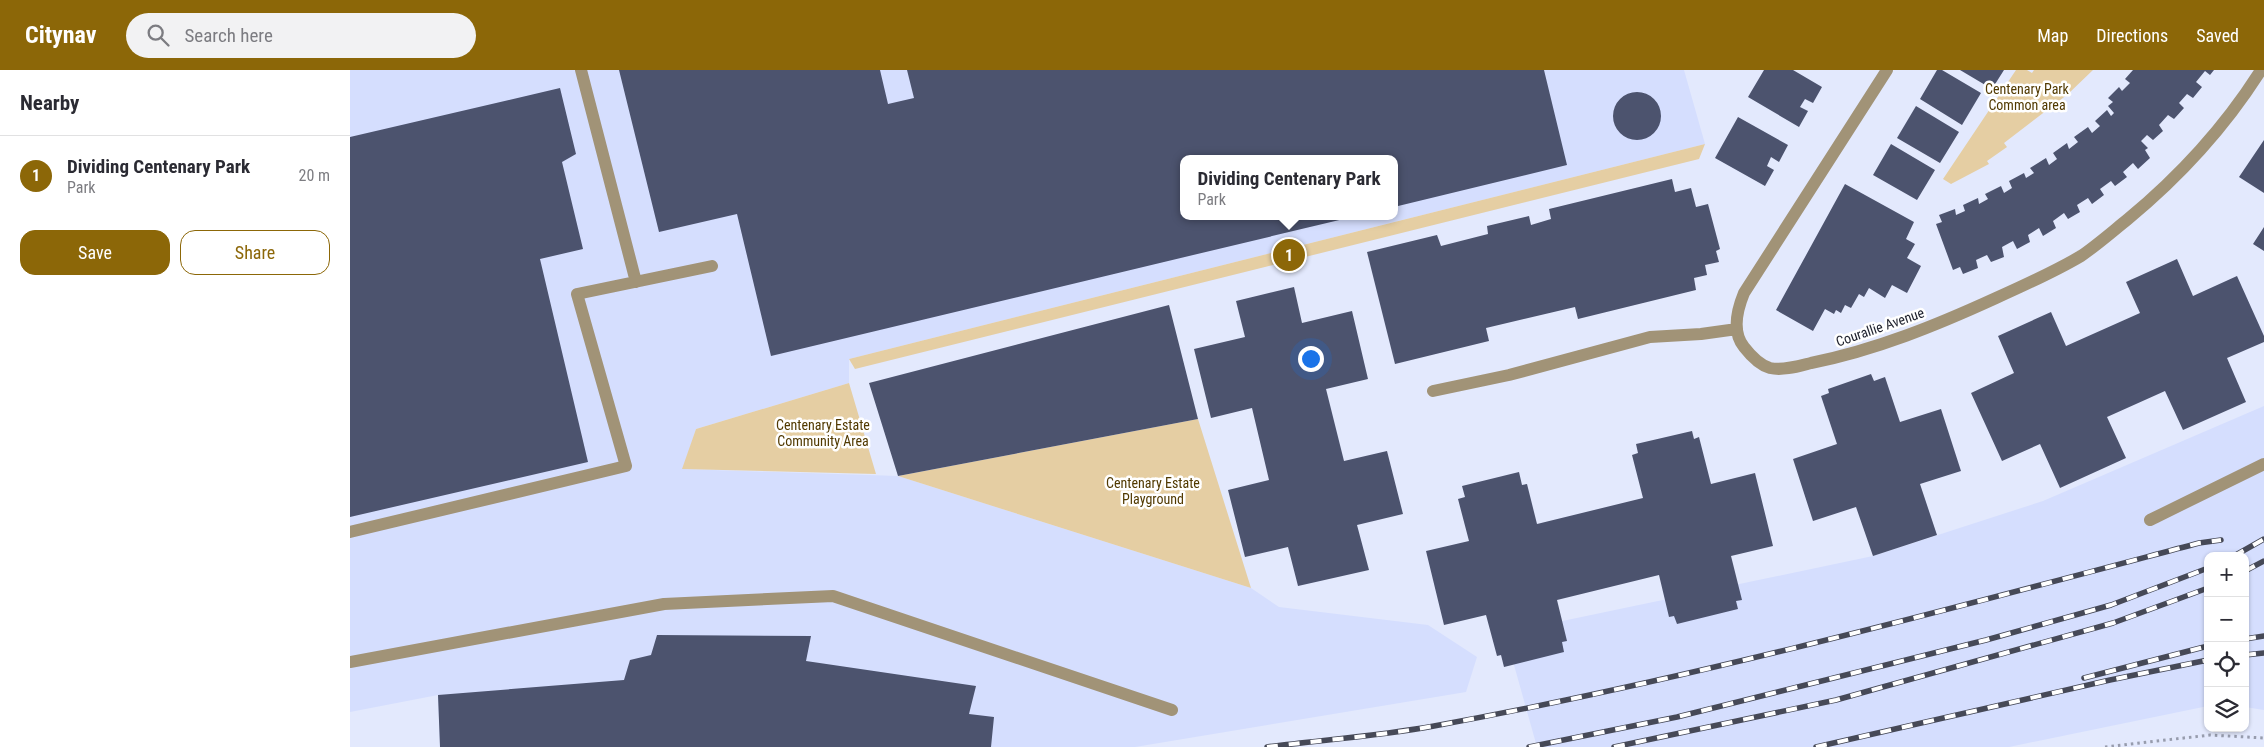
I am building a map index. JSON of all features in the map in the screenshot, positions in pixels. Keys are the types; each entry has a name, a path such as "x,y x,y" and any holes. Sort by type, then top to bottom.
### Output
{"street":[{"path":"581,70 636,282"},
{"name":"Courallie Avenue","path":"1887,70 1744,293 1739,304 1737,329 1741,344 1755,360 1770,368 1786,368 1840,358 1905,337 2046,275 2082,255 2115,230 2182,172 2239,105 2261,70"},
{"path":"350,532 626,466 577,294 712,266"},
{"path":"1433,390 1509,375 1650,337 1701,334 1737,329"},
{"path":"2150,520 2264,464"},
{"path":"350,662 664,604 833,596 1172,710"}],"path":[{"path":"2105,747 2210,735 2264,738"}],"shaded area":[{"path":"350,70 1684,70 1705,144 849,359 849,383 696,429 683,469 898,476 1251,588 1279,607 1428,625 1477,657 1466,692 1135,747 440,747 438,695 350,712"},
{"path":"2264,406 2264,710 2249,708 2249,552 2204,552 2204,707 2009,747 1537,747 1505,633 1873,556 2043,501"}],"green space":[{"name":"Centenary Park Common area","path":"2016,70 2027,70 2032,73 2034,70 2093,70 2068,94 2004,143 2007,147 1987,161 1989,164 1951,184 1943,179"},
{"path":"1705,144 1699,159 855,369 849,359"},
{"name":"Centenary Estate Community Area","path":"849,383 876,474 682,469 696,429"},
{"name":"Centenary Estate Playground","path":"1198,419 1251,588 898,476"}],"building":[{"path":"619,70 880,70 888,104 914,98 907,70 1544,70 1567,165 1398,206 1398,155 1180,155 1180,220 1339,220 771,356 737,214 659,232"},
{"path":"1764,70 1793,70 1822,87 1813,103 1805,99 1800,107 1808,111 1799,127 1748,97"},
{"path":"1937,70 1942,70 1981,93 1962,125 1920,99"},
{"path":"1960,70 2004,70 1992,89"},
{"path":"2133,70 2214,70 2210,75 2205,71 2196,82 2202,87 2193,98 2187,94 2179,103 2184,108 2174,119 2168,115 2159,125 2163,131 2153,140 2147,135 2141,141 2148,148 2145,150 2150,158 2138,169 2133,163 2123,172 2127,177 2115,186 2111,181 2100,189 2104,195 2092,204 2088,198 2077,205 2080,212 2068,219 2064,213 2053,221 2056,228 2043,236 2039,228 2028,235 2030,242 2017,249 2013,241 2002,247 2004,257 1991,262 1987,255 1976,260 1978,268 1963,274 1960,267 1953,270 1936,224 1942,222 1939,215 1955,209 1956,215 1965,211 1963,205 1978,198 1979,204 1988,199 1985,194 2001,186 2004,193 2012,188 2009,181 2024,173 2026,178 2034,173 2030,168 2046,158 2049,165 2057,159 2053,153 2067,143 2069,149 2078,142 2074,137 2088,127 2092,133 2100,126 2095,121 2107,110 2111,116 2114,113 2108,106 2113,102 2108,98 2119,87 2122,91 2130,83 2125,79"},
{"path":"560,88 576,154 562,162 583,249 540,259 588,462 350,517 350,137"},
{"path":"1637,92 1646,94 1654,99 1659,107 1661,116 1659,125 1654,133 1646,138 1637,140 1628,138 1620,133 1615,125 1613,116 1615,107 1620,99 1628,94"},
{"path":"1916,106 1959,132 1940,163 1897,138"},
{"path":"1738,117 1788,145 1779,162 1771,157 1767,166 1774,170 1765,186 1715,158"},
{"path":"2264,140 2264,193 2239,177"},
{"path":"1891,144 1935,170 1917,200 1873,175"},
{"path":"1672,179 1675,192 1691,188 1696,207 1708,204 1720,249 1716,251 1719,262 1705,265 1707,275 1694,278 1696,290 1578,319 1575,307 1486,328 1489,341 1395,364 1367,252 1437,235 1441,246 1488,234 1487,226 1529,216 1531,225 1551,219 1549,209"},
{"path":"1845,184 1914,222 1906,239 1915,244 1907,258 1921,266 1907,293 1892,285 1885,298 1869,288 1864,297 1859,294 1851,308 1845,305 1841,313 1836,310 1834,314 1825,309 1813,331 1776,310"},
{"path":"2264,227 2264,251 2253,244"},
{"path":"2177,259 2193,296 2237,276 2264,336 2264,342 2227,358 2246,402 2183,430 2165,391 2107,417 2126,458 2060,488 2040,444 2002,461 1971,393 2014,373 1998,336 2051,312 2066,346 2140,313 2126,282"},
{"path":"1294,287 1302,323 1352,311 1368,379 1326,389 1344,461 1387,451 1403,514 1357,525 1369,570 1298,586 1288,547 1245,557 1228,490 1269,480 1252,408 1211,418 1194,349 1245,337 1236,301"},
{"path":"1169,305 1198,419 898,476 869,383"},
{"path":"1871,374 1874,381 1885,377 1900,422 1941,409 1961,471 1920,484 1937,535 1873,556 1856,507 1813,521 1793,459 1837,444 1821,396 1829,393 1828,389"},
{"path":"1692,431 1694,439 1699,437 1711,484 1755,473 1773,546 1731,556 1742,600 1736,601 1738,609 1677,624 1674,616 1669,617 1659,575 1557,600 1567,641 1562,642 1564,652 1504,667 1501,655 1497,656 1486,615 1444,625 1426,551 1469,541 1458,499 1465,497 1462,486 1519,472 1522,485 1527,484 1537,524 1643,498 1632,455 1638,453 1636,444"},
{"path":"657,635 811,636 806,661 976,686 969,714 994,717 991,747 440,747 438,695 624,680 630,660 651,655"}],"railway":[{"path":"2241,552 2264,539"},
{"path":"1267,747 1434,726 1627,687 1818,642 2199,543 2221,540"},
{"path":"2249,569 2264,561"},
{"path":"1529,747 1677,717 1986,640 2111,605 2204,570"},
{"path":"1614,747 1836,700 2113,623 2204,589"},
{"path":"2249,638 2264,636"},
{"path":"2084,678 2204,647"},
{"path":"2249,655 2264,653"},
{"path":"1816,747 2110,680 2204,661"}],"place":[{"name":"Dividing Centenary Park","path":"1289,255"}]}
